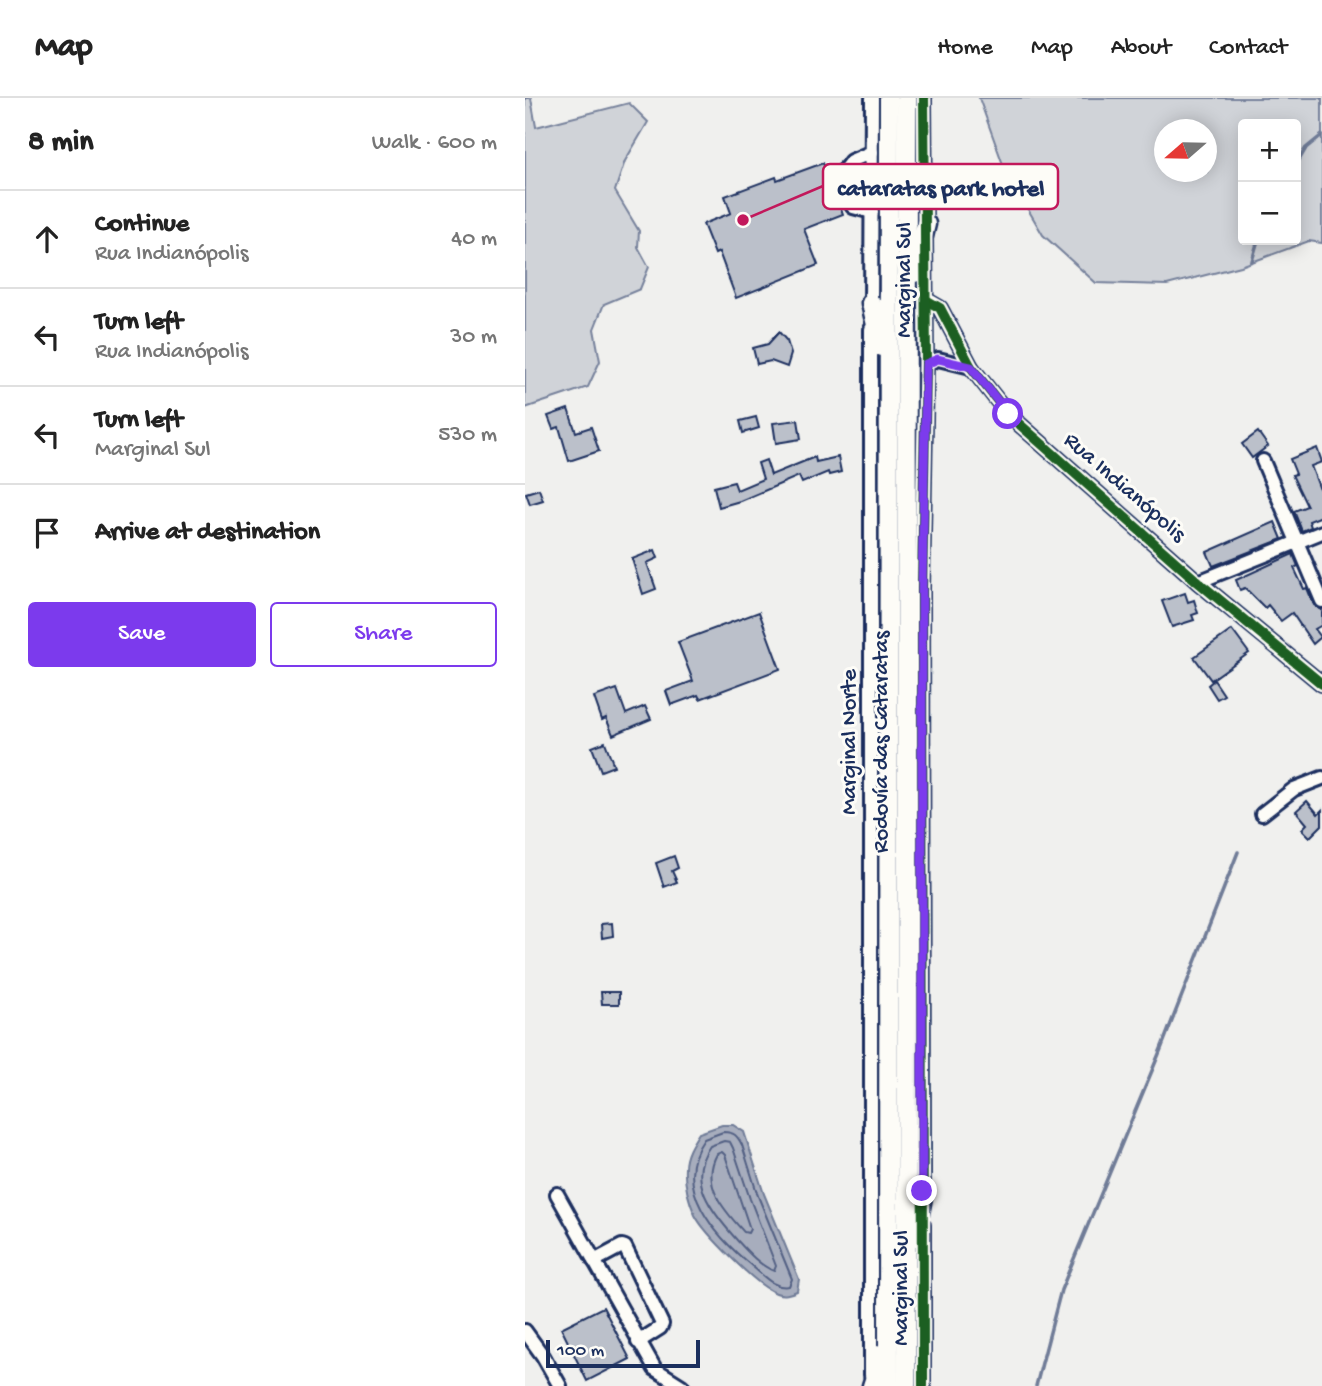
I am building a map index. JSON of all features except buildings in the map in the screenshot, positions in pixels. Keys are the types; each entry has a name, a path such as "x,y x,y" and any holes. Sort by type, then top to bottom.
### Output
{"highway":[{"name":"Rodovía das Cataratas","path":"888,1386 889,98"},
{"name":"Rodovía das Cataratas","path":"906,1386 907,98"},
{"path":"907,300 926,224"},
{"path":"871,303 888,379"},
{"path":"906,1289 922,1191"},
{"path":"872,1386 888,1337"}],"street":[{"name":"Marginal Norte","path":"872,98 872,1386"},
{"name":"Marginal Sul","path":"923,1386 922,589 926,364 924,98"},
{"path":"872,152 851,161 845,169 849,201 853,207 872,212"},
{"name":"Rua Indianópolis","path":"926,300 940,308 971,367 1008,414 1198,582 1322,684"},
{"path":"926,364 938,359 971,367"},
{"path":"1263,461 1322,601"},
{"path":"1198,582 1322,532"},
{"path":"1262,814 1294,789 1322,778"},
{"path":"557,1194 655,1369 682,1386"},
{"path":"594,1261 622,1246 625,1247 662,1324 638,1342"},
{"path":"525,1331 543,1356 559,1386"}],"shaded area":[{"path":"525,98 531,98 536,127 629,103 648,122 625,161 615,191 639,231 638,247 649,267 640,289 604,304 594,329 600,361 588,387 525,408"},
{"path":"979,98 1322,98 1322,243 1309,241 1301,244 1301,119 1238,119 1238,245 1298,245 1241,266 1167,285 1096,283 1043,235 1005,170"}],"water":[{"path":"722,1125 733,1125 744,1132 764,1194 799,1279 797,1291 779,1294 757,1281 720,1246 695,1215 686,1186 686,1159 699,1133"}],"waterway":[{"path":"1301,156 1306,148 1322,135"},
{"path":"1252,261 1257,245"},
{"path":"1036,1386 1061,1290 1161,1049 1238,852"}],"cycle path":[{"path":"923,1386 922,589 926,364 924,98"},
{"path":"926,300 940,308 971,367 1008,414 1198,582 1322,684"}],"place":[{"name":"cataratas park hotel","path":"743,220"}],"route":[{"path":"922,1191 922,589 926,364 938,359 971,367 1008,414"}]}
